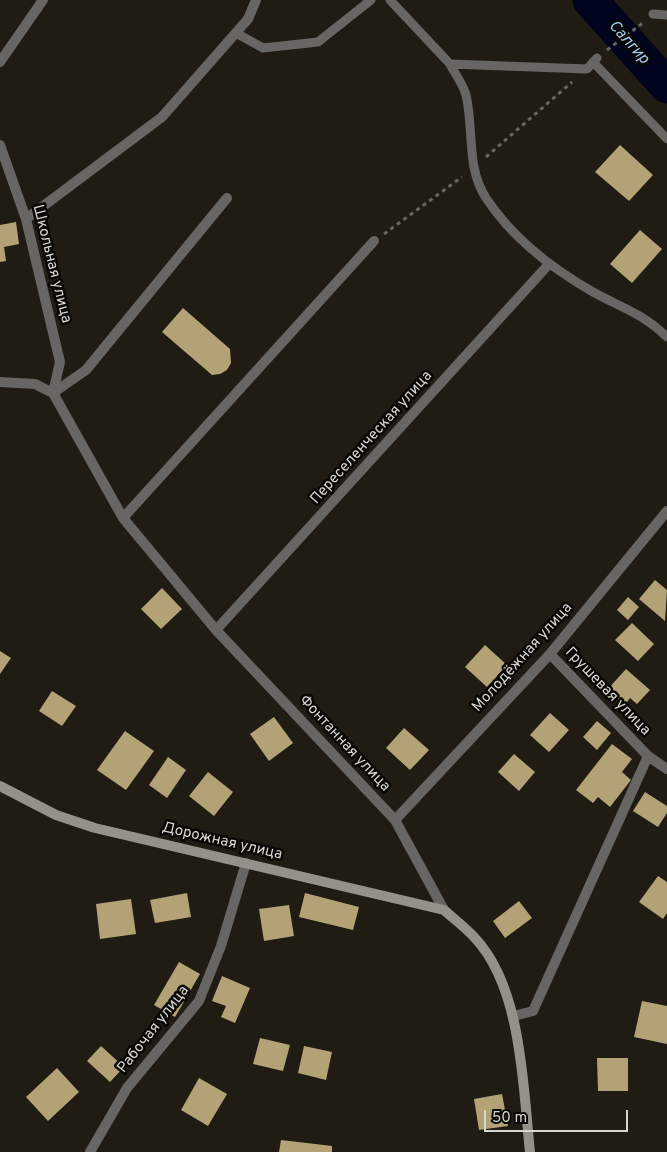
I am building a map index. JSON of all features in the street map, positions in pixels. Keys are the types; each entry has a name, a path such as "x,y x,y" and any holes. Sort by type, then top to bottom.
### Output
{"main road":[{"name":"Дорожная улица","path":"0,786 56,816 95,828 444,910"},
{"name":"Фонтанная улица","path":"444,910 476,938 497,971 514,1016 530,1152"}],"street":[{"path":"0,62 43,0"},
{"path":"26,219 162,117 251,15 256,0"},
{"name":"Школьная улица","path":"0,145 26,219 60,362 53,393"},
{"path":"0,382 35,384 53,393 86,370 227,198"},
{"path":"123,518 374,242"},
{"name":"Переселенческая улица","path":"216,630 549,264"},
{"name":"Фонтанная улица","path":"53,393 123,518 216,630 395,820 444,910"},
{"name":"Молодёжная улица","path":"395,820 550,654 667,511"},
{"name":"Грушевая улица","path":"550,654 648,756 667,769"},
{"path":"514,1016 533,1011 648,756"},
{"name":"Рабочая улица","path":"90,1152 127,1088 199,1001 221,946 246,863"}],"lane":[{"path":"236,32 263,48 318,42 372,0"},
{"path":"390,0 450,64 465,93 474,168 485,197 515,236 549,264 594,293 650,320 667,337"},
{"path":"653,14 667,15"},
{"path":"450,64 592,63 667,139"}],"path":[{"path":"374,242 474,168 592,63 653,14"}],"building":[{"path":"620,145 653,175 629,201 595,172"},
{"path":"16,222 19,244 4,247 6,261 0,262 0,225"},
{"path":"640,230 662,249 632,283 610,264"},
{"path":"183,308 230,349 231,363 227,370 220,374 212,375 162,332"},
{"path":"655,580 667,590 665,621 639,599"},
{"path":"162,588 182,609 161,629 141,609"},
{"path":"628,597 639,607 628,620 617,610"},
{"path":"632,623 654,644 638,661 615,640"},
{"path":"485,645 507,665 487,687 465,667"},
{"path":"0,651 11,658 0,674"},
{"path":"626,669 650,690 637,704 630,698 625,705 607,690"},
{"path":"52,691 76,706 62,726 39,711"},
{"path":"550,713 569,730 549,752 530,735"},
{"path":"274,717 293,743 269,761 250,734"},
{"path":"597,721 611,733 597,750 583,737"},
{"path":"404,728 429,750 410,770 386,748"},
{"path":"125,731 154,751 126,790 97,770"},
{"path":"612,744 632,759 622,772 631,780 610,807 598,797 593,803 576,790"},
{"path":"514,754 535,772 519,791 498,772"},
{"path":"168,757 186,770 167,798 149,785"},
{"path":"208,772 233,792 214,816 189,796"},
{"path":"645,792 667,806 667,813 658,827 633,811"},
{"path":"658,876 667,882 667,913 663,919 639,902"},
{"path":"187,893 191,917 155,923 150,900"},
{"path":"305,893 359,907 353,930 299,917"},
{"path":"131,899 136,934 100,939 96,904"},
{"path":"519,901 532,918 505,938 493,921"},
{"path":"289,905 294,936 264,941 259,909"},
{"path":"179,962 200,974 175,1017 154,1005"},
{"path":"222,976 250,988 235,1023 221,1017 226,1006 212,1001"},
{"path":"642,1001 667,1006 667,1044 634,1037"},
{"path":"260,1038 290,1045 283,1071 253,1064"},
{"path":"101,1046 124,1067 110,1082 87,1061"},
{"path":"304,1046 332,1052 326,1080 298,1073"},
{"path":"597,1058 628,1058 628,1091 598,1091"},
{"path":"57,1068 79,1092 48,1121 26,1097"},
{"path":"199,1078 227,1094 208,1126 181,1110"},
{"path":"502,1094 508,1126 479,1130 474,1099"},
{"path":"281,1140 332,1146 332,1152 279,1152"}],"waterway":[{"name":"Салгир","path":"590,0 667,86"}]}
